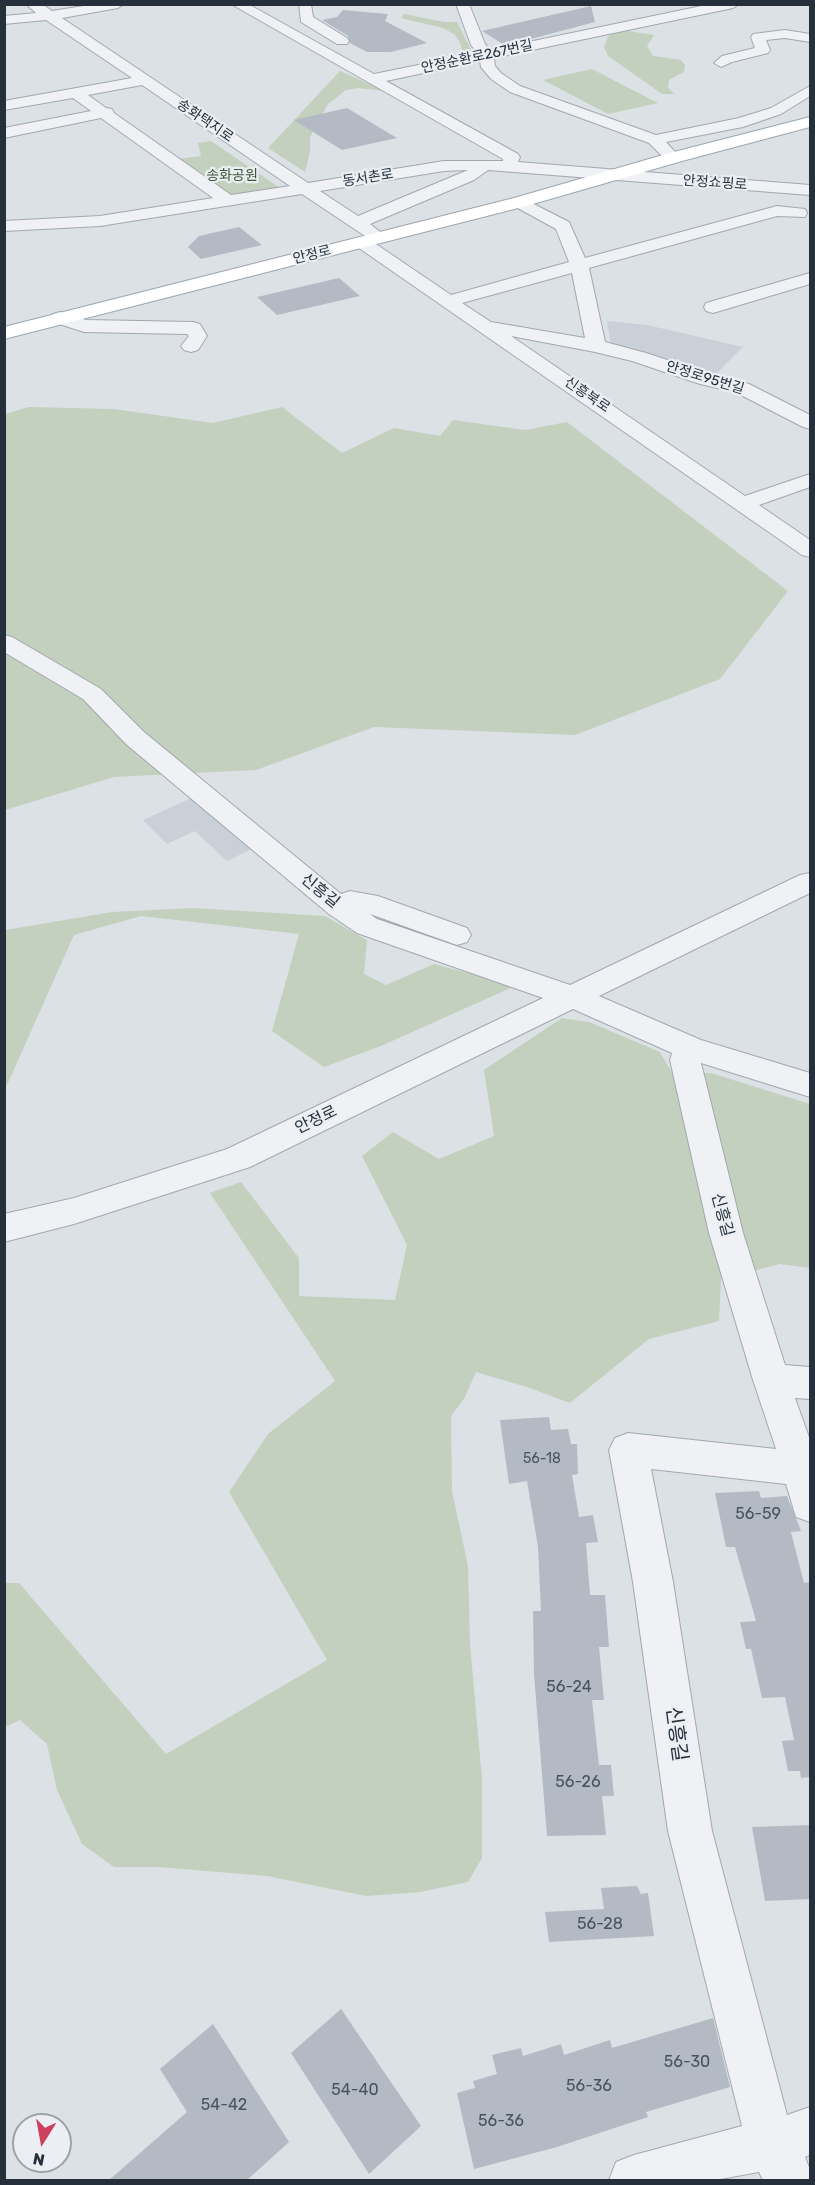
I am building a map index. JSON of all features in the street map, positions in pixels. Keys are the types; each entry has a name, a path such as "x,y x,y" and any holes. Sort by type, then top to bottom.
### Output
{"main road":[{"name":"안정로","path":"4,333 366,234 520,202 676,157 810,124"},
{"name":"안정로","path":"619,174 680,163 810,124"}],"street":[{"name":"송화택지로","path":"32,4 305,188 366,234"},
{"path":"4,20 118,4"},
{"path":"237,4 512,157 509,166"},
{"path":"462,4 478,45 487,55 488,67 496,76 515,89 655,140 667,153 676,157"},
{"path":"304,6 308,12 306,19 359,50"},
{"path":"253,13 277,8"},
{"name":"안정순환로267번길","path":"373,79 717,8 735,11"},
{"path":"756,26 810,51"},
{"path":"722,63 727,59 763,50 758,37 776,35 810,38"},
{"path":"380,61 394,70"},
{"path":"4,106 143,80"},
{"path":"13,88 31,101"},
{"path":"655,140 743,122 776,111 810,90"},
{"path":"76,93 107,112 228,201"},
{"path":"4,133 107,112"},
{"path":"389,159 410,171"},
{"path":"366,234 486,165"},
{"name":"동서촌로","path":"4,226 100,221 444,166 509,166 619,174"},
{"name":"안정쇼핑로","path":"619,174 806,189"},
{"path":"448,301 777,211 805,218 806,189"},
{"path":"520,202 563,226 579,264 596,345"},
{"name":"신흥북로","path":"366,234 448,301 745,503 810,550"},
{"path":"713,307 810,278"},
{"path":"60,318 84,326 193,328 198,336 191,346"},
{"name":"안정로95번길","path":"484,325 596,345 742,388 810,423"},
{"path":"745,503 810,480"},
{"name":"신흥길","path":"4,642 93,694 135,738 339,907 368,926 591,986 690,1048 810,1085"},
{"name":"안정로","path":"4,1227 75,1211 238,1158 591,986 808,885"},
{"name":"신흥길","path":"690,1048 685,1060 726,1233 806,1487 628,1450 653,1582 690,1831 790,2152"},
{"path":"771,1380 810,1383"},
{"path":"634,2181 725,2153 790,2152"}],"shaded area":[{"path":"607,321 647,325 743,347 712,378 611,347"},
{"path":"198,795 256,847 227,861 195,831 167,844 143,820"}],"green space":[{"path":"404,14 444,22 457,22 473,54 464,58 460,42 454,34 443,28 401,18"},
{"path":"628,31 654,35 647,46 653,56 681,60 685,65 684,72 669,80 668,87 674,94 662,94 608,56 604,47 608,37 613,33"},
{"path":"592,69 658,103 608,114 543,80"},
{"path":"340,71 385,91 358,88 346,90 328,104 310,137 310,152 305,172 268,148"},
{"name":"송화공원","path":"211,141 280,188 232,197 177,159 201,156 198,143"},
{"path":"29,407 114,409 213,423 282,407 342,453 394,428 440,436 453,420 525,430 567,422 788,591 720,679 575,735 374,727 256,770 114,777 5,810 5,414"},
{"path":"193,908 325,916 367,940 364,974 386,985 434,964 515,986 381,1046 324,1067 272,1031 299,934 141,916 74,935 5,1086 5,930 112,912"},
{"path":"562,1018 589,1022 660,1052 672,1073 711,1073 810,1104 810,1268 780,1264 721,1279 719,1321 649,1339 570,1403 476,1372 464,1399 451,1416 452,1491 468,1566 470,1644 482,1779 482,1858 468,1882 420,1892 366,1896 267,1876 158,1867 114,1867 82,1844 57,1790 47,1744 20,1720 5,1727 5,1583 19,1583 166,1754 327,1660 229,1492 268,1434 335,1381 210,1193 241,1182 299,1258 299,1296 395,1300 407,1245 362,1156 393,1132 439,1159 494,1136 484,1070"}],"building":[{"path":"591,6 595,22 527,40 504,45 482,31"},
{"path":"343,10 388,14 385,21 427,43 391,52 367,52 350,43 348,36 322,20 337,17"},
{"path":"347,108 397,138 342,150 294,120"},
{"path":"239,227 262,245 201,259 188,247 199,236"},
{"path":"339,278 360,296 277,315 257,297"},
{"path":"549,1417 551,1430 568,1429 571,1444 577,1444 578,1474 572,1475 579,1517 593,1515 598,1542 586,1543 590,1595 605,1595 609,1647 599,1647 604,1700 592,1700 599,1765 611,1765 614,1796 602,1796 606,1835 547,1836 534,1674 533,1611 541,1611 538,1547 527,1481 509,1484 500,1420"},
{"path":"759,1491 761,1498 787,1496 801,1531 791,1532 804,1583 810,1582 810,1777 801,1778 800,1771 788,1771 782,1741 794,1740 785,1697 762,1698 751,1649 746,1649 740,1622 756,1621 735,1547 726,1547 715,1493"},
{"path":"810,1825 810,1899 765,1901 752,1827"},
{"path":"637,1886 641,1894 648,1893 654,1936 549,1942 545,1912 604,1909 601,1888"},
{"path":"341,2009 421,2126 369,2174 291,2053"},
{"path":"713,2018 730,2087 646,2112 648,2117 557,2147 474,2169 457,2093 475,2088 473,2081 497,2074 492,2055 521,2048 523,2056 561,2044 564,2055 610,2040 612,2048"},
{"path":"213,2024 289,2142 246,2181 108,2181 187,2112 160,2069"}]}
